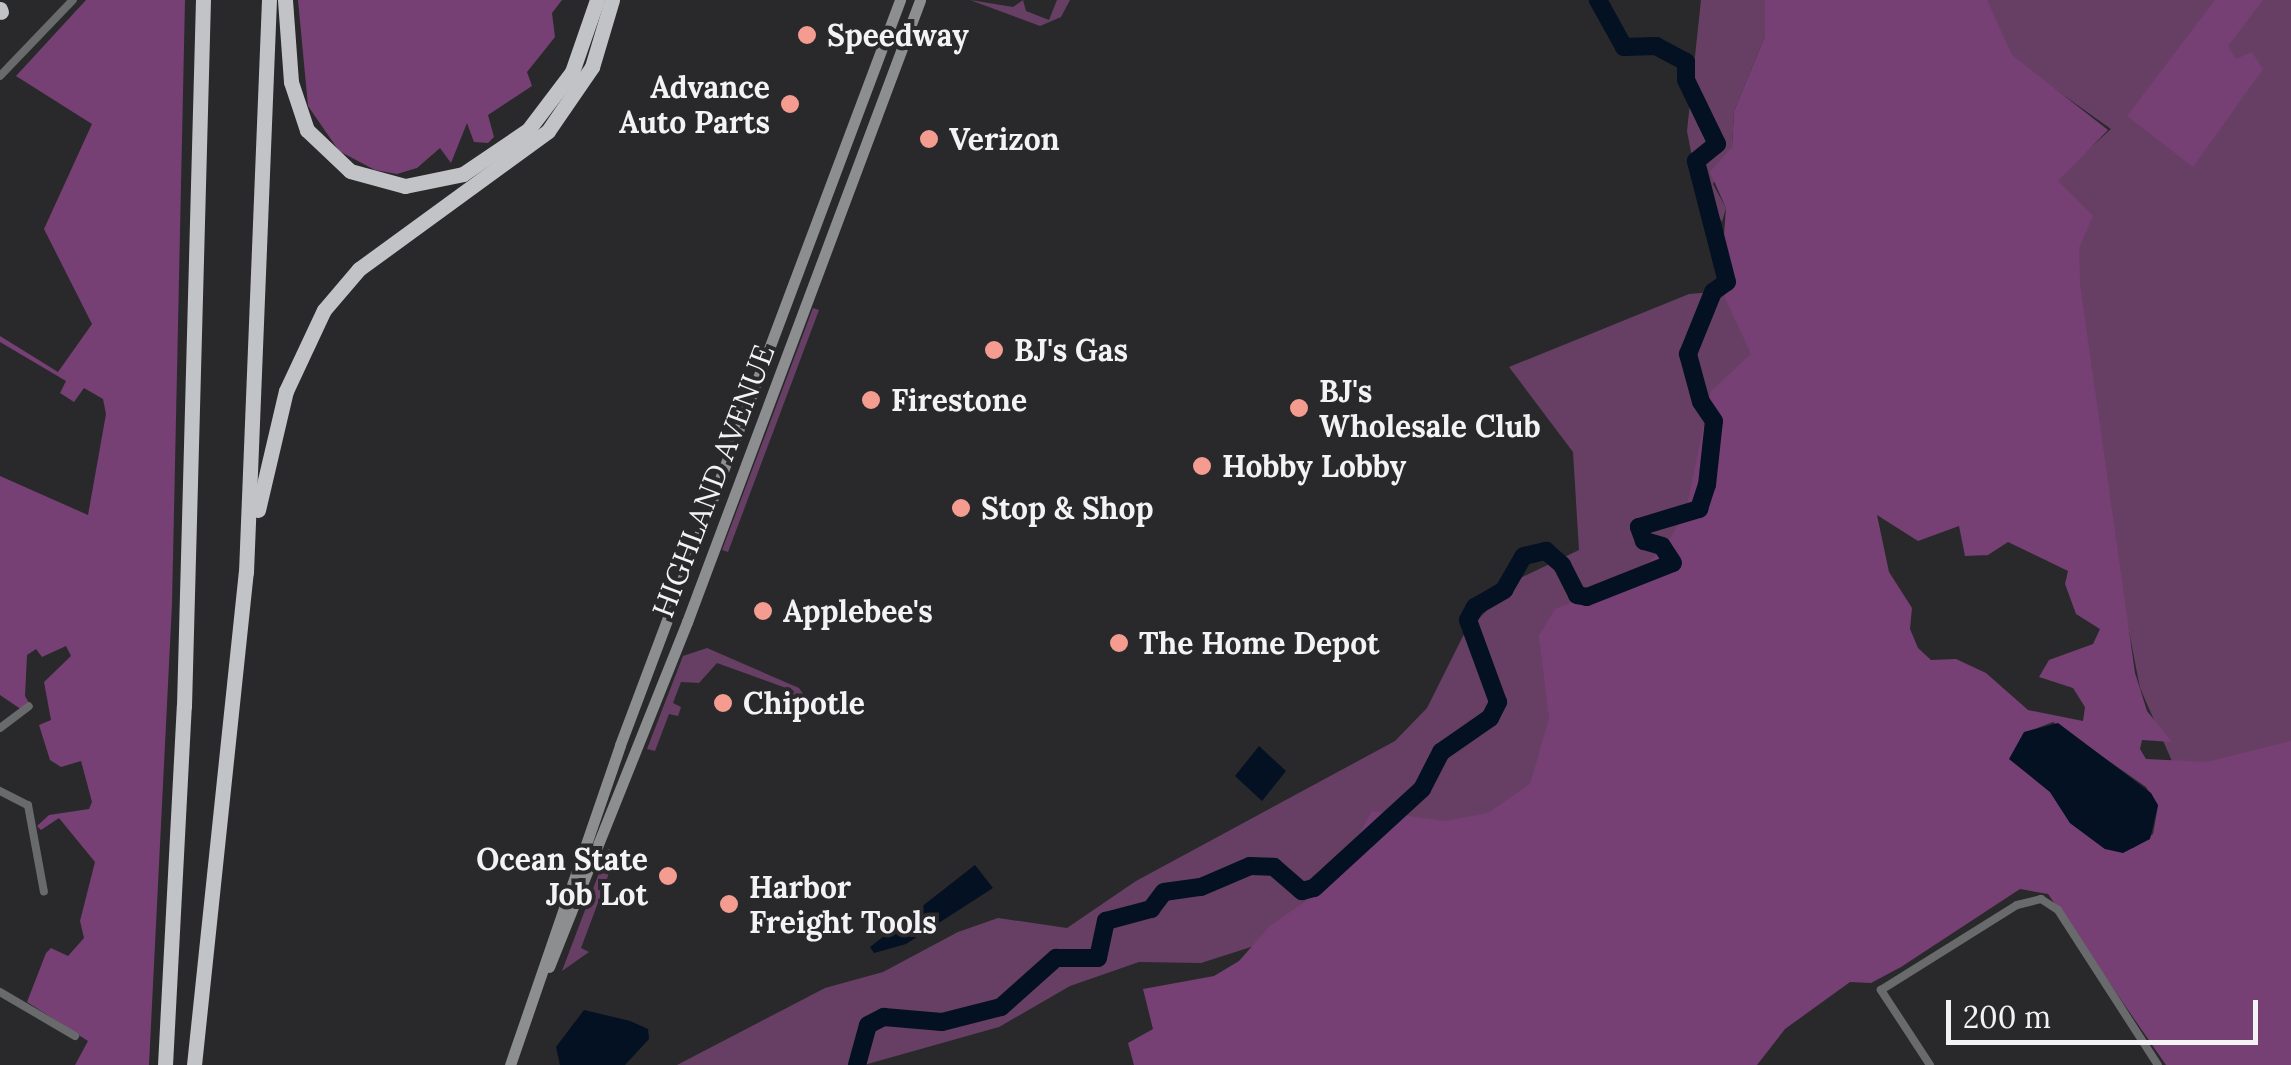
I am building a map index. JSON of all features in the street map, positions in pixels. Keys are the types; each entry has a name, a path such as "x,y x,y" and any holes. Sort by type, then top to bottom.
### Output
{"highway":[{"path":"165,1065 186,666 203,0"},
{"path":"194,1065 246,572 269,0"},
{"path":"285,0 293,95 307,130 350,171 405,186 463,174 528,130 572,72 597,0"},
{"path":"246,572 282,404 324,310 360,268 548,131 592,67 612,0"}],"main road":[{"path":"0,11 14,0"},
{"name":"HIGHLAND AVENUE","path":"544,976 553,932 614,761 900,0"},
{"name":"HIGHLAND AVENUE","path":"510,1065 544,976 573,921 920,0"}],"street":[{"path":"0,76 72,0"},
{"path":"0,728 28,706"},
{"path":"0,791 28,804 44,892"},
{"path":"1930,1065 1882,990 2017,904 2041,900 2058,910 2158,1065"},
{"path":"0,992 75,1036"}],"shaded area":[{"path":"86,0 185,0 172,604 149,1065 75,1065 88,1041 27,1002 46,953 51,948 68,956 84,938 80,921 95,862 59,818 41,830 37,826 49,815 89,809 92,802 81,761 61,767 50,760 39,725 51,720 44,682 71,656 66,646 42,657 36,649 27,655 25,696 32,708 25,712 0,695 0,476 88,515 106,414 103,399 84,388 74,402 60,393 66,381 0,342 0,336 58,372 92,324 44,229 92,124 16,76"},
{"path":"298,0 562,0 552,13 555,37 527,72 532,86 488,115 494,137 488,143 474,142 467,123 451,163 440,148 417,168 397,174 375,170 339,151 308,106"},
{"path":"970,0 1013,7 1023,0 1026,11 1049,20 1057,0 1070,0 1061,17 1040,26"},
{"path":"1701,0 1765,0 1765,36 1734,111 1732,147 1713,184 1726,208 1722,222 1696,178 1687,131"},
{"path":"1765,0 1987,0 2012,55 2108,130 2058,181 2093,216 2079,248 2080,284 2135,673 2147,711 2172,742 2142,740 2140,749 2146,759 2207,762 2291,741 2291,1065 2166,1065 2048,894 2020,889 1901,967 1871,983 1850,982 1785,1029 1757,1065 1134,1065 1128,1043 1153,1029 1143,989 1214,976 1239,961 1270,926 1333,882 1372,811 1445,821 1488,813 1530,784 1549,719 1539,636 1555,609 1627,582 1666,546 1686,510 1711,391 1751,354 1720,287 1726,208 1710,172 1732,147 1734,111 1765,36","holes":["1877,515 1918,541 1959,526 1965,556 1988,555 2008,542 2068,571 2065,584 2076,614 2100,629 2093,644 2049,660 2039,677 2073,688 2085,707 2083,721 2028,710 1986,673 1956,659 1931,660 1918,648 1910,629 1912,608 1889,572","2053,722 2146,787 2158,806 2153,834 2133,848 2105,849 2070,823 2050,792 2010,759 2024,733"]},
{"path":"1979,0 2291,0 2291,747 2215,767 2175,768 2140,688 2088,420 2057,178 2111,129 2014,60 1988,30"},
{"path":"2215,0 2263,0 2228,46 2236,59 2252,52 2263,69 2193,167 2127,116"},
{"path":"1785,286 1568,787 1285,936 1201,963 1139,962 1070,986 999,1027 864,1065 677,1065 825,988 883,972 958,932 998,918 1067,928 1136,881 1395,741 1427,708 1463,636 1514,581 1579,550 1573,452 1509,367 1689,294"},
{"path":"813,308 819,310 728,552 722,550"},
{"path":"707,648 799,688 806,698 805,722 797,719 800,707 790,702 794,691 717,663 699,683 681,682 673,703 681,707 678,716 669,714 655,751 647,749 683,656"},
{"path":"608,849 617,852 581,948 589,952 562,971"}],"water":[{"path":"2058,723 2151,793 2158,805 2150,839 2123,853 2105,849 2070,823 2050,792 2009,759 2024,732"},
{"path":"1259,746 1286,771 1262,801 1235,776"},
{"path":"975,865 993,888 906,944 874,953 870,947"},
{"path":"584,1010 648,1029 649,1039 625,1065 560,1065 556,1047"}],"waterway":[{"path":"857,1065 868,1025 884,1017 942,1022 1001,1007 1056,958 1098,958 1106,921 1151,909 1164,892 1201,887 1250,866 1274,867 1302,891 1314,888 1422,789 1441,752 1490,718 1498,702 1468,620 1475,607 1504,590 1524,556 1546,551 1562,565 1577,595 1587,597 1673,563 1662,546 1644,541 1639,527 1699,509 1707,485 1714,421 1701,402 1688,354 1713,292 1727,282 1696,161 1717,144 1686,80 1686,62 1656,46 1624,47 1598,0"}],"place":[{"name":"Speedway","path":"807,35"},
{"name":"Advance Auto Parts","path":"790,104"},
{"name":"Verizon","path":"929,139"},
{"name":"BJ's Gas","path":"994,350"},
{"name":"Firestone","path":"871,400"},
{"name":"BJ's Wholesale Club","path":"1299,408"},
{"name":"Hobby Lobby","path":"1202,466"},
{"name":"Stop & Shop","path":"961,508"},
{"name":"Applebee's","path":"763,611"},
{"name":"The Home Depot","path":"1119,643"},
{"name":"Chipotle","path":"723,703"},
{"name":"Ocean State Job Lot","path":"668,876"},
{"name":"Harbor Freight Tools","path":"729,904"}]}
